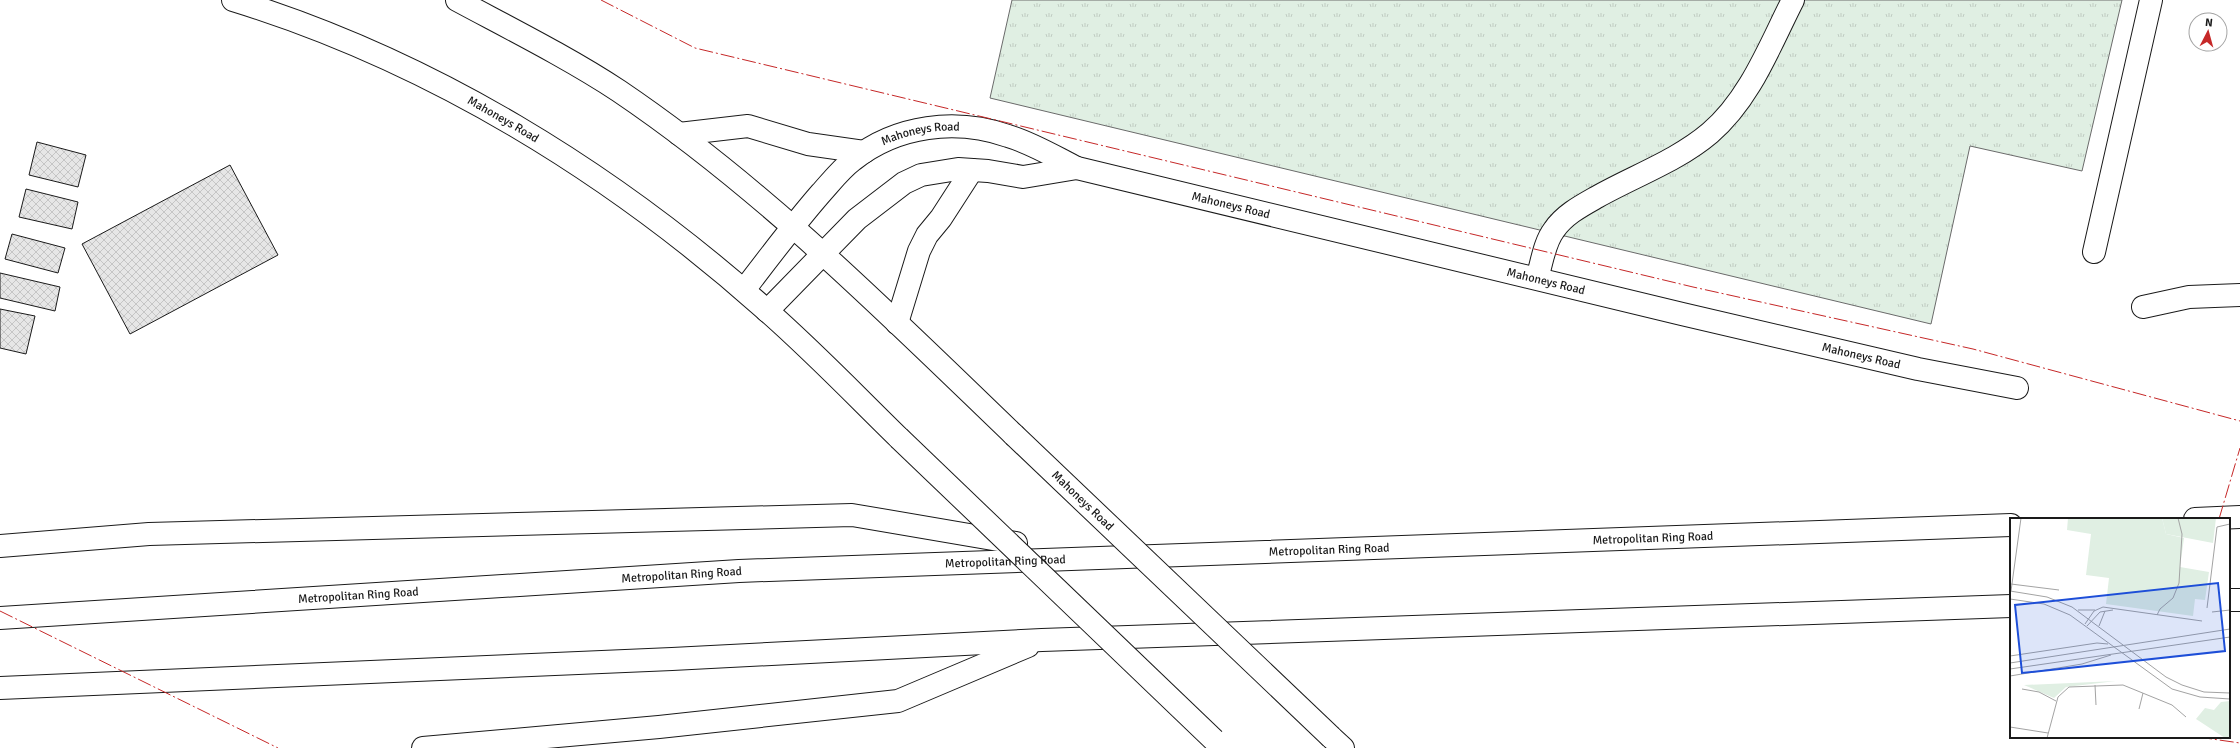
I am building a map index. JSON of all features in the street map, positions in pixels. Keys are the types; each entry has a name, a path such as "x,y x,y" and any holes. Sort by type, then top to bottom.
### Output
{"main road":[{"name":"Mahoneys Road","path":"233,0 313,28 378,54 424,75 484,108 592,174 646,212 768,310 1218,744"},
{"name":"Mahoneys Road","path":"456,0 617,90 679,134 764,201 897,323 1337,742"},
{"path":"1537,278 1549,239 1554,229 1576,209 1691,148 1711,132 1731,110 1756,76 1793,0"},
{"path":"2094,252 2151,0"},
{"path":"679,134 748,126 808,144 864,152"},
{"name":"Mahoneys Road","path":"744,290 792,227 840,173 864,152 878,143 901,134 924,128 954,126 984,129 1009,136 1077,168 1918,369 2017,388"},
{"name":"Mahoneys Road","path":"768,310 822,253 865,212 904,183 922,175 939,171 972,170 1023,177 1077,168"},
{"path":"897,323 919,251 927,235 941,218 972,170"},
{"path":"2143,307 2189,297 2240,295"},
{"path":"0,546 157,534 852,515 1100,557"},
{"path":"2218,518 2240,517"},
{"name":"Metropolitan Ring Road","path":"0,618 739,571 1100,557 2010,526"},
{"path":"0,688 664,659 1042,640 2010,606"},
{"path":"423,748 659,727 898,701 1042,640"}],"green space":[{"path":"1012,0 2122,0 2082,171 1970,146 1931,324 990,98"}],"building":[{"path":"37,142 86,155 78,187 29,175"},
{"path":"230,165 278,255 130,334 82,244"},
{"path":"26,189 78,202 72,229 19,217"},
{"path":"12,234 65,248 58,273 5,259"},
{"path":"0,273 60,287 55,311 0,298"},
{"path":"0,309 35,316 26,354 0,348"}],"power":[{"path":"601,0 695,48 1693,287 1973,349 2240,421"},
{"path":"2219,518 2240,448"},
{"path":"0,611 278,748"},
{"path":"2205,738 2240,743"}]}
